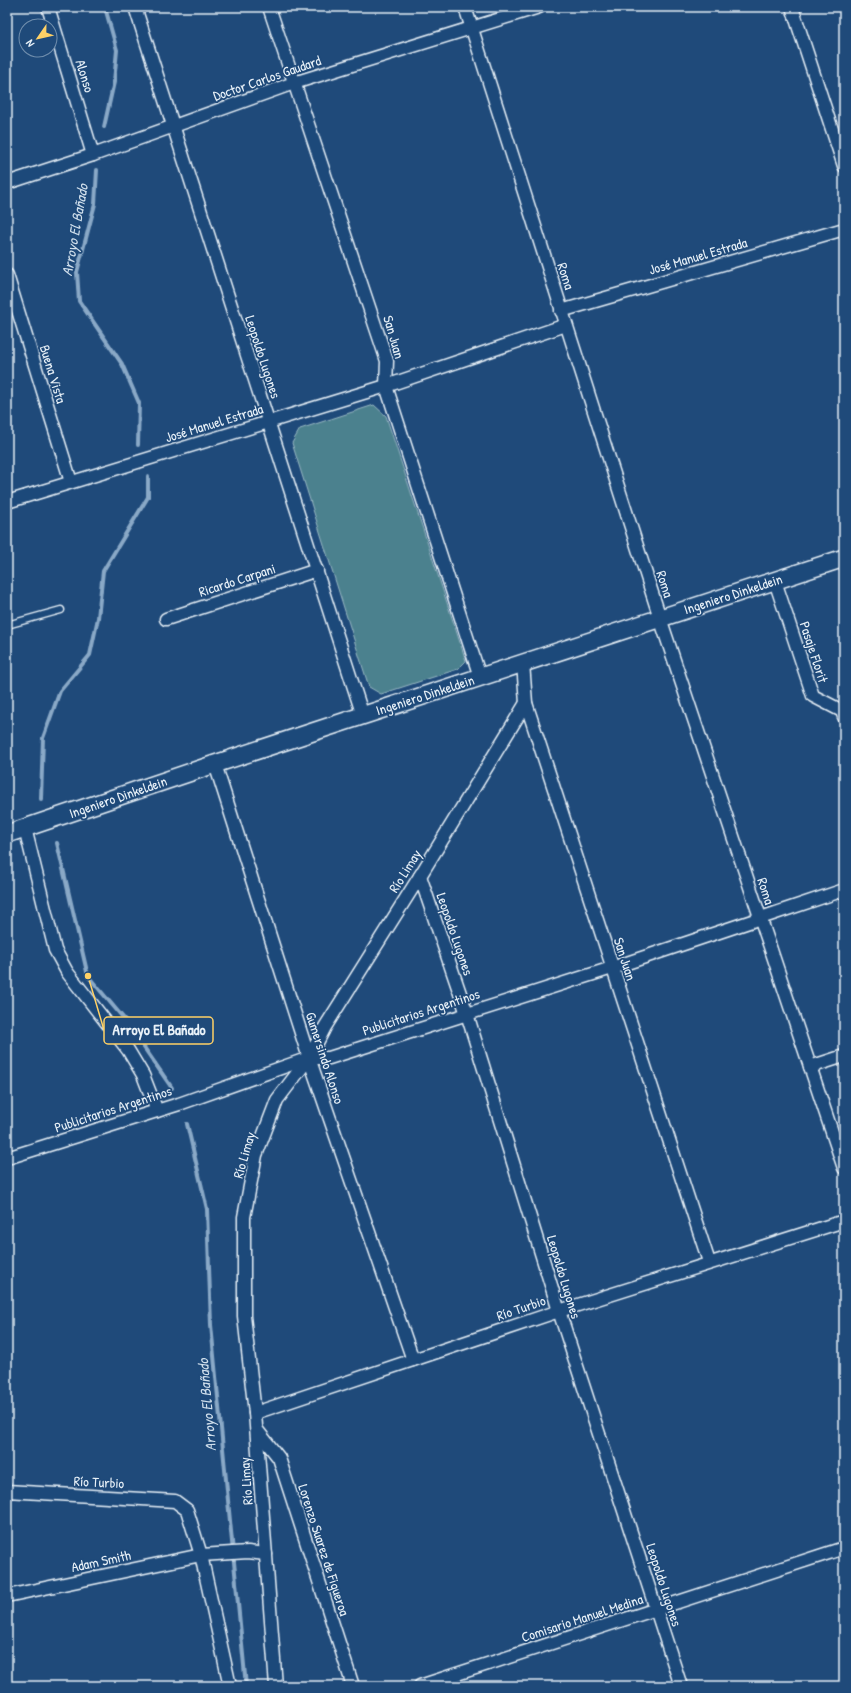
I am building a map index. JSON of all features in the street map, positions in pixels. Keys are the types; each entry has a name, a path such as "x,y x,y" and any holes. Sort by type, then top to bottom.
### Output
{"main road":[{"name":"Ingeniero Dinkeldein","path":"7,834 215,764 844,558"}],"street":[{"name":"Alonso","path":"48,7 93,155"},
{"name":"Leopoldo Lugones","path":"135,7 363,716"},
{"name":"San Juan","path":"269,7 387,361 386,386 480,677"},
{"name":"Roma","path":"465,7 660,618 844,1168"},
{"name":"Doctor Carlos Gaudard","path":"7,183 93,155 173,125 294,84 539,7"},
{"path":"792,7 844,166"},
{"name":"José Manuel Estrada","path":"561,311 844,229"},
{"name":"Buena Vista","path":"7,275 71,482"},
{"name":"José Manuel Estrada","path":"7,502 386,386 566,325"},
{"name":"Ricardo Carpani","path":"166,619 317,570"},
{"name":"Pasaje Florit","path":"775,581 813,696 842,711 844,717"},
{"name":"San Juan","path":"523,663 526,703 709,1262"},
{"name":"Río Limay","path":"276,1686 257,1430 244,1316 244,1217 256,1155 277,1100 309,1058 324,1027 420,876 526,703"},
{"name":"Gumersindo Alonso","path":"215,764 309,1058 413,1360"},
{"path":"24,828 55,950 67,972 128,1050 143,1075 157,1111"},
{"name":"Leopoldo Lugones","path":"420,876 466,1014 559,1311 681,1686"},
{"name":"Publicitarios Argentinos","path":"7,1158 157,1111 309,1058 329,1058 612,968 844,890"},
{"path":"810,1067 844,1056"},
{"name":"Río Turbio","path":"255,1413 559,1311 844,1220"},
{"name":"Lorenzo Suarez de Figueroa","path":"257,1430 279,1458 353,1686"},
{"name":"Río Turbio","path":"7,1491 175,1501 187,1510 201,1555"},
{"name":"Comisario Manuel Medina","path":"420,1686 844,1548"},
{"name":"Adam Smith","path":"7,1596 201,1555 248,1552 266,1554"},
{"path":"201,1555 230,1686"}],"lane":[{"path":"7,626 61,610"}],"green space":[{"path":"374,405 386,416 466,661 458,669 381,694 369,687 292,443 300,429"}],"waterway":[{"name":"Arroyo El Bañado","path":"104,127 114,82 117,50 106,11 107,7"},
{"name":"Arroyo El Bañado","path":"97,170 95,204 77,272 79,301 122,364 139,403 138,445"},
{"name":"Arroyo El Bañado","path":"41,799 43,738 60,691 90,655 98,618 103,571 148,497 148,476"},
{"name":"Arroyo El Bañado","path":"57,843 88,976 125,1020 172,1088"},
{"name":"Arroyo El Bañado","path":"187,1124 207,1209 211,1325 246,1686"}],"place":[{"name":"Arroyo El Bañado","path":"88,976"}]}
